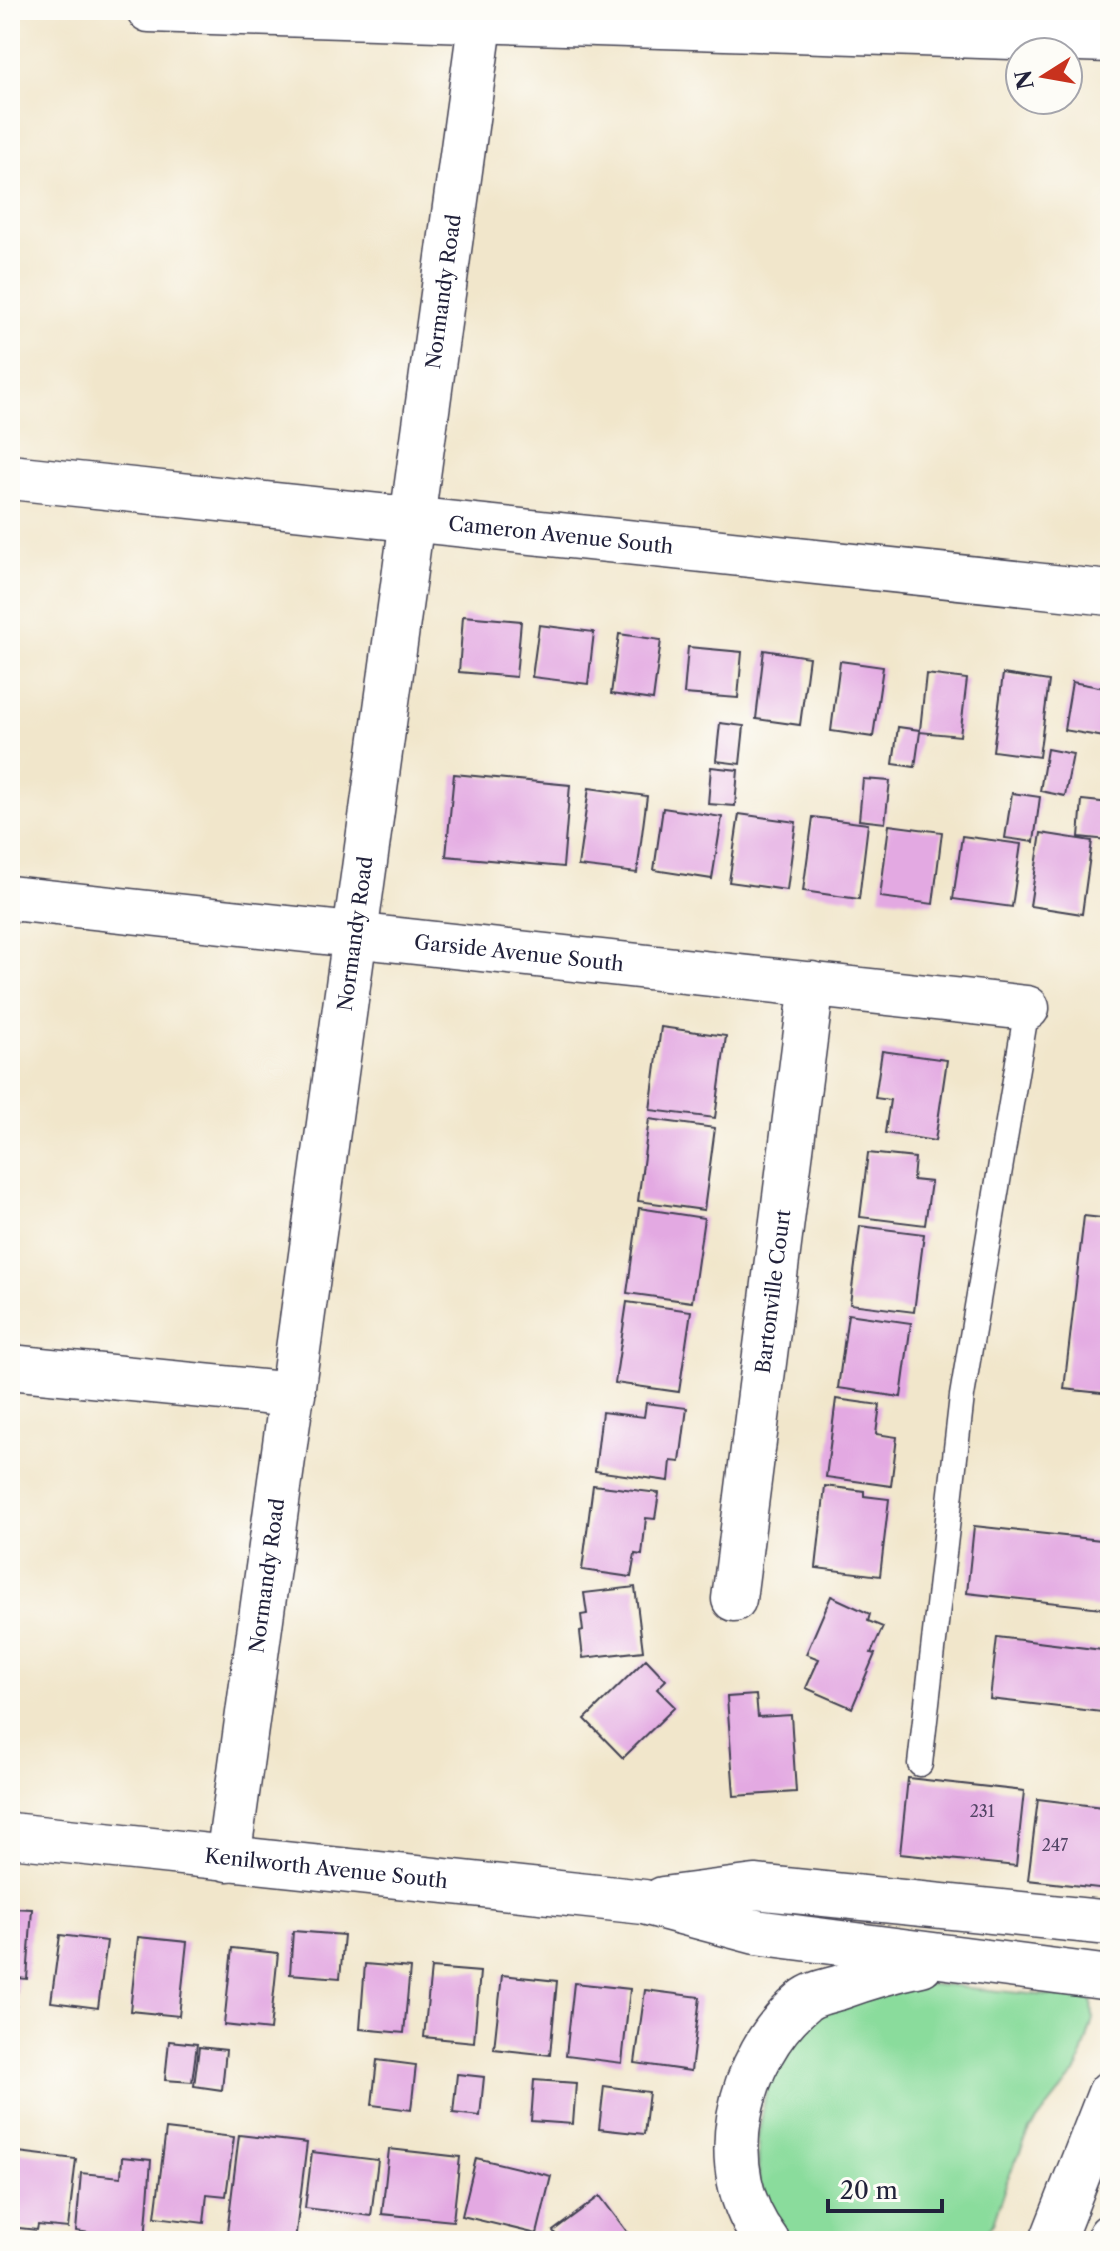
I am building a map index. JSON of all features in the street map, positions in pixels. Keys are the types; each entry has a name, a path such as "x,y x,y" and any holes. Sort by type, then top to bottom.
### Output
{"street":[{"path":"149,10 482,15 1110,40"},
{"name":"Normandy Road","path":"228,1859 482,15"},
{"name":"Cameron Avenue South","path":"10,477 1110,593"},
{"name":"Garside Avenue South","path":"10,898 1027,1008"},
{"name":"Bartonville Court","path":"734,1599 812,984"},
{"path":"10,1367 293,1395"},
{"name":"Kenilworth Avenue South","path":"10,1835 644,1902 756,1932 1110,1978"},
{"name":"Kenilworth Avenue South","path":"644,1902 755,1887 1110,1923"},
{"path":"767,2241 744,2197 736,2152 740,2110 747,2087 771,2036 804,2000 870,1975 947,1958"},
{"path":"1024,2241 1108,2099"},
{"path":"1052,2241 1108,2099"}],"lane":[{"path":"920,1764 962,1396 1027,1008"}],"green space":[{"path":"907,1982 1092,2000 1093,2019 1078,2069 1030,2130 1008,2178 993,2223 978,2241 785,2241 759,2187 758,2137 767,2086 805,2025 845,1999"}],"building":[{"path":"463,616 521,621 516,677 459,672"},
{"path":"539,625 594,632 588,684 532,677"},
{"path":"619,634 661,640 653,700 611,694"},
{"path":"688,647 742,652 738,698 684,694"},
{"path":"764,650 809,657 800,725 756,719"},
{"path":"840,661 883,667 873,737 831,731"},
{"path":"926,674 967,679 960,736 920,732 915,767 893,764 898,727 920,730"},
{"path":"1003,674 1049,681 1039,757 993,751"},
{"path":"1072,682 1110,689 1110,738 1064,730"},
{"path":"720,723 744,726 740,764 716,761"},
{"path":"1047,749 1073,754 1065,796 1040,791"},
{"path":"711,767 738,770 735,806 708,804"},
{"path":"454,774 570,785 563,867 446,856"},
{"path":"863,779 890,781 885,823 859,820"},
{"path":"589,788 647,796 637,873 578,866"},
{"path":"1012,793 1040,797 1034,842 1005,838"},
{"path":"1082,800 1110,803 1108,840 1079,837"},
{"path":"663,808 722,817 712,879 654,870"},
{"path":"739,814 796,822 787,890 729,882"},
{"path":"813,817 868,824 859,899 803,891"},
{"path":"889,825 942,832 933,904 880,897"},
{"path":"1041,833 1092,841 1082,914 1030,906"},
{"path":"962,836 1021,844 1012,907 953,899"},
{"path":"661,1027 726,1036 715,1118 650,1110"},
{"path":"882,1051 947,1060 935,1141 885,1133 890,1100 875,1098"},
{"path":"649,1119 715,1128 704,1210 638,1201"},
{"path":"868,1153 915,1158 913,1180 931,1182 925,1225 860,1217"},
{"path":"639,1208 704,1218 692,1302 627,1293"},
{"path":"1084,1216 1110,1219 1110,1394 1064,1389"},
{"path":"860,1226 924,1234 914,1312 850,1304"},
{"path":"627,1302 691,1311 679,1392 615,1383"},
{"path":"848,1314 911,1323 901,1397 838,1388"},
{"path":"836,1399 880,1405 876,1434 897,1437 891,1486 826,1477"},
{"path":"646,1403 687,1408 680,1462 671,1461 669,1481 595,1471 602,1412 644,1417"},
{"path":"593,1485 659,1493 655,1519 646,1518 642,1555 635,1554 631,1577 582,1570"},
{"path":"825,1486 864,1491 864,1496 889,1499 880,1576 816,1568"},
{"path":"974,1526 1110,1541 1110,1609 967,1593"},
{"path":"635,1587 643,1651 583,1658 580,1632 583,1631 581,1615 587,1614 584,1593"},
{"path":"831,1596 870,1614 868,1621 883,1627 852,1708 806,1688 819,1659 806,1654"},
{"path":"997,1637 1110,1651 1110,1713 990,1699"},
{"path":"646,1659 666,1680 657,1689 675,1707 623,1758 585,1719"},
{"path":"756,1695 758,1717 791,1715 796,1792 734,1796 727,1697"},
{"path":"908,1778 1024,1791 1016,1866 900,1854"},
{"path":"1038,1799 1110,1808 1107,1889 1028,1880"},
{"path":"10,1908 32,1909 27,1979 18,1978 16,2008 10,2008"},
{"path":"293,1931 344,1935 340,1978 290,1974"},
{"path":"60,1935 107,1941 98,2008 51,2002"},
{"path":"138,1937 187,1942 179,2016 130,2011"},
{"path":"232,1948 278,1953 270,2030 224,2025"},
{"path":"365,1964 410,1968 404,2033 360,2029"},
{"path":"431,1968 480,1972 474,2042 424,2037"},
{"path":"502,1975 557,1981 550,2055 494,2049"},
{"path":"574,1983 630,1989 622,2063 566,2056"},
{"path":"645,1990 700,1997 691,2071 635,2063"},
{"path":"169,2041 197,2044 192,2082 165,2080"},
{"path":"199,2047 226,2050 222,2090 194,2086"},
{"path":"377,2060 416,2065 411,2110 372,2105"},
{"path":"457,2074 484,2077 480,2116 453,2113"},
{"path":"534,2080 576,2083 573,2124 531,2121"},
{"path":"604,2086 649,2092 644,2134 599,2129"},
{"path":"166,2129 234,2137 226,2196 207,2194 204,2223 155,2217"},
{"path":"239,2135 307,2143 295,2241 226,2241"},
{"path":"389,2149 460,2157 453,2221 382,2214"},
{"path":"10,2151 76,2159 68,2228 38,2225 37,2230 10,2227"},
{"path":"312,2152 378,2160 371,2216 305,2208"},
{"path":"122,2157 151,2160 145,2241 76,2231 81,2173 121,2177"},
{"path":"476,2158 551,2176 537,2234 462,2216"},
{"path":"600,2196 634,2241 561,2241 553,2231"}]}
